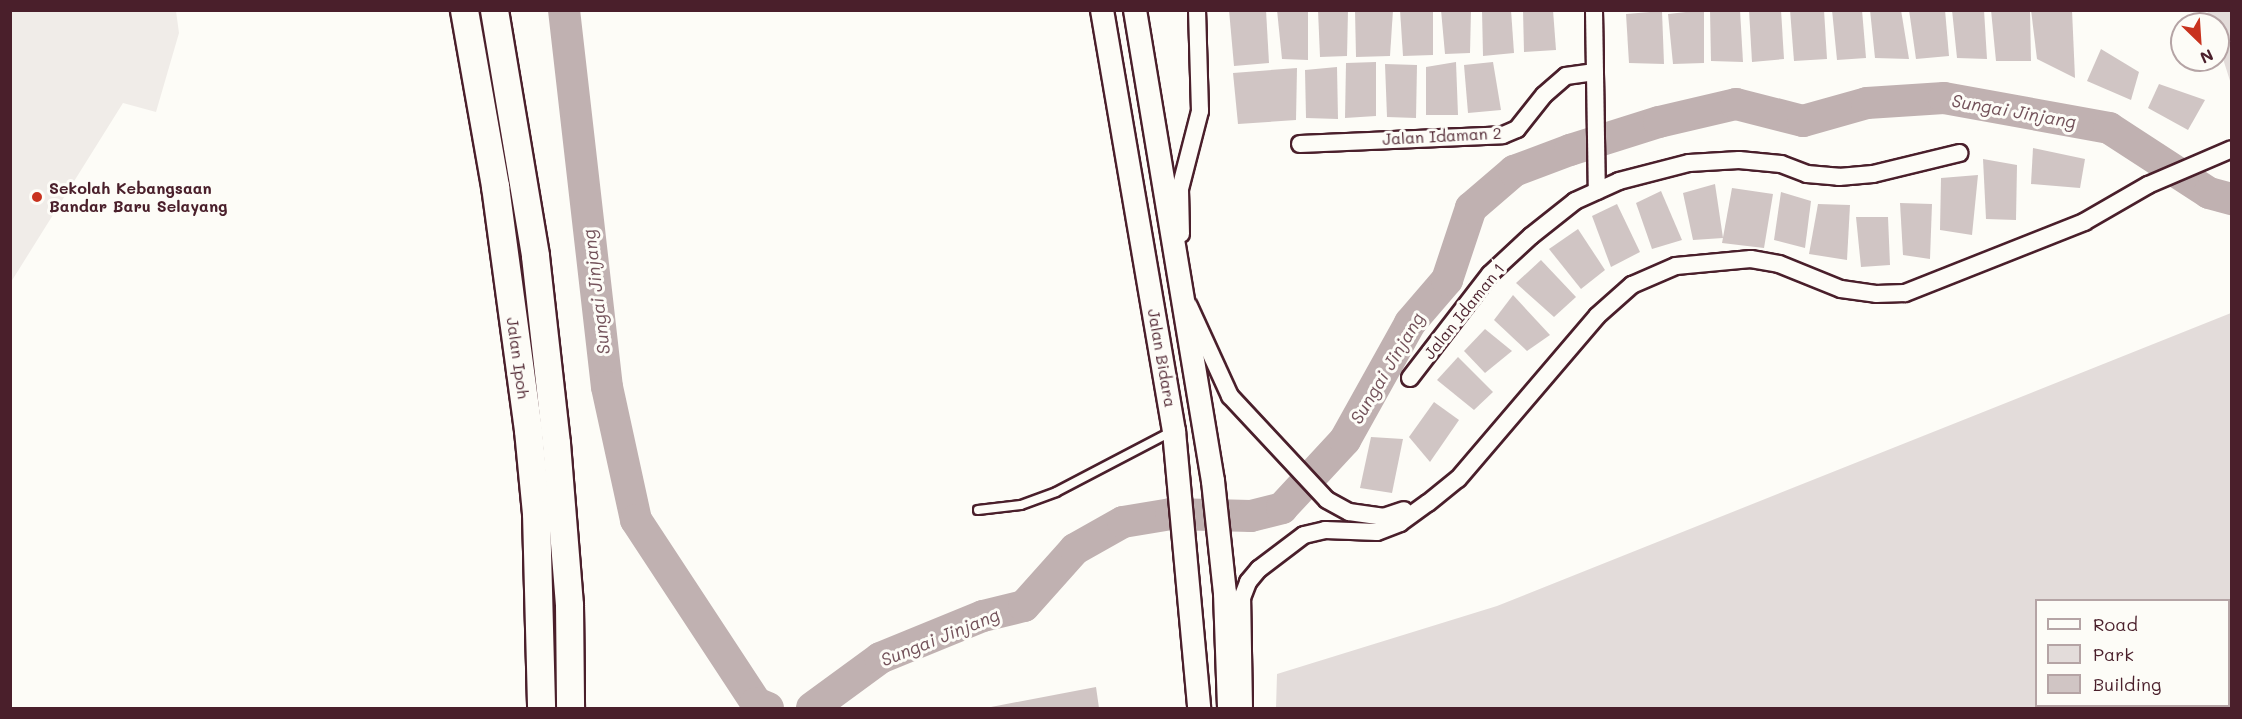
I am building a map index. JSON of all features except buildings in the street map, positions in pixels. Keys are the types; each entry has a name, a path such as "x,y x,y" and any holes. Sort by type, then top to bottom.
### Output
{"highway":[{"name":"Jalan Ipoh","path":"464,10 495,186 528,430 538,561 541,708"},
{"name":"Jalan Ipoh","path":"494,10 535,256 556,443 569,605 570,708"}],"main road":[{"name":"Jalan Bidara","path":"1102,10 1174,431 1188,551 1199,708"},
{"name":"Jalan Bidara","path":"1135,10 1185,298 1213,481 1222,550 1229,708"},
{"path":"1219,708 1225,593"}],"street":[{"path":"1197,10 1200,111 1180,189 1185,298 1230,396 1327,500 1349,512 1383,517 1428,503"},
{"path":"1594,10 1597,191"},
{"name":"Jalan Idaman 2","path":"1300,144 1503,135 1517,129 1544,95 1566,76 1595,72"},
{"path":"1244,708 1242,598 1248,582 1276,553 1304,535 1325,530 1377,532 1400,523 1428,503 1458,479 1597,316 1632,285 1676,266 1750,259 1779,264 1841,289 1876,294 1905,294 2084,222 2148,185 2232,149"},
{"name":"Jalan Idaman 1","path":"1410,378 1490,274 1531,236 1575,201 1597,191 1648,172 1689,163 1781,164 1808,174 1839,177 1873,174 1960,153"}],"lane":[{"path":"978,510 1021,505 1056,492 1174,431"}],"shaded area":[{"name":"Sekolah Kebangsaan Bandar Baru Selayang","path":"11,10 176,11 179,33 156,112 123,103 11,282"}],"green space":[{"path":"2231,11 2231,84 2227,72 2230,72 2230,12 2207,12"},
{"path":"2231,313 2231,708 1276,708 1277,674 1497,606"}],"waterway":[{"name":"Sungai Jinjang","path":"564,10 607,387 636,520 756,703 768,708"},
{"name":"Sungai Jinjang","path":"812,708 880,658 983,616 1024,606 1075,549 1123,522 1171,514 1251,516 1282,508 1345,440 1410,323 1447,280 1471,208 1514,171 1570,150 1659,122 1736,104 1803,121 1867,103 1944,98 2109,128 2209,193 2232,199"}],"place":[{"name":"Sekolah Kebangsaan Bandar Baru Selayang","path":"37,197"}]}
